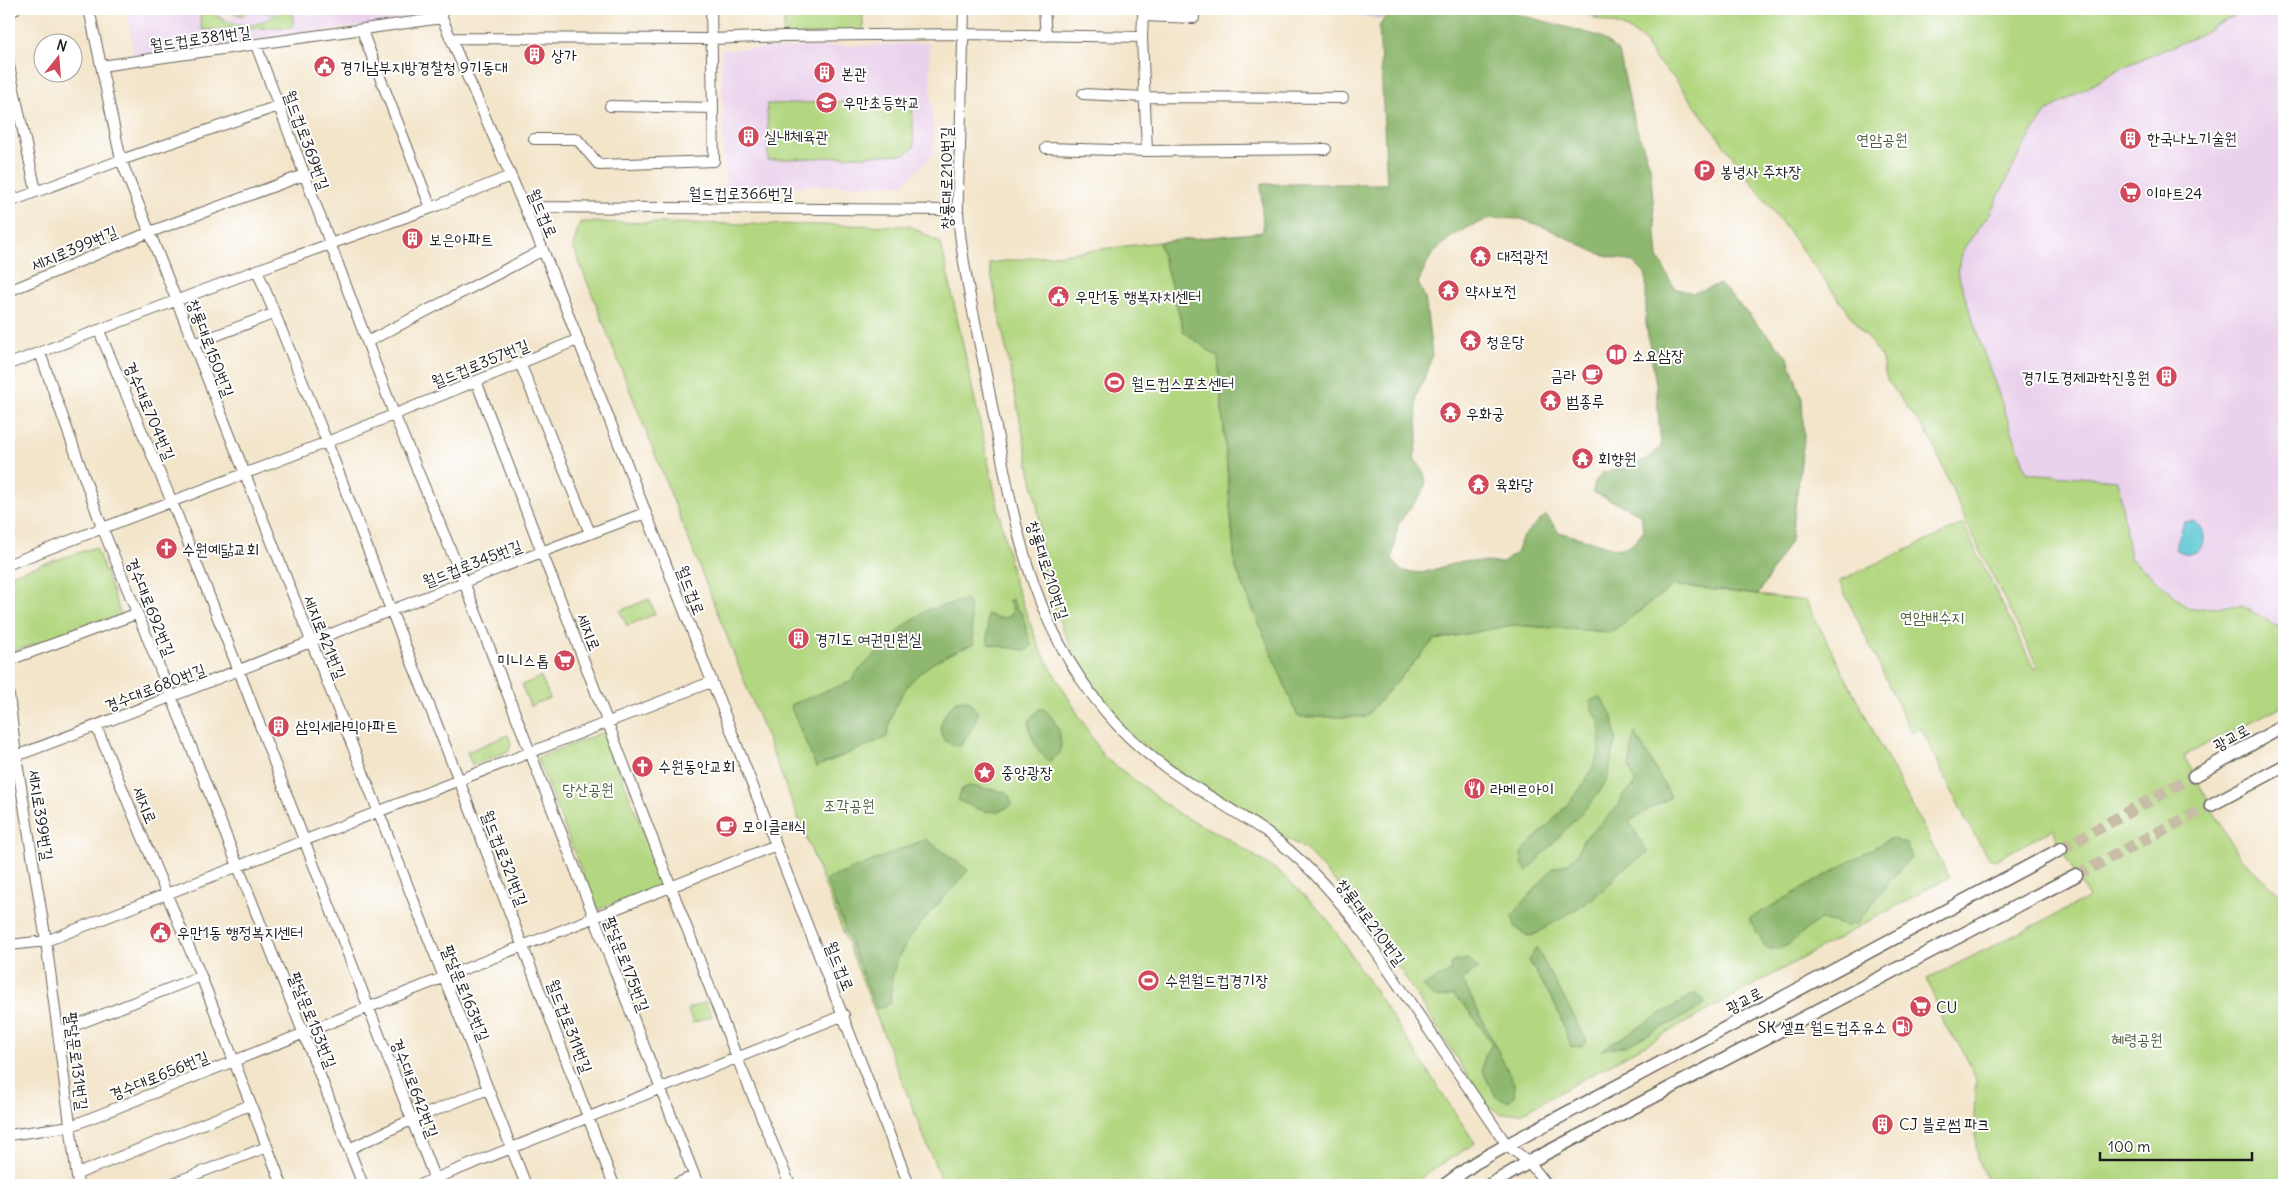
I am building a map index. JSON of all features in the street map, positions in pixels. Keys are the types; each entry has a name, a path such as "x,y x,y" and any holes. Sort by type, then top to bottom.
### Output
{"main road":[{"name":"광교로","path":"2194,776 2284,726"},
{"path":"2210,805 2284,766"},
{"name":"광교로","path":"1445,1185 1475,1163 1507,1145 2061,850"},
{"path":"1490,1185 1529,1162 2076,876"}],"street":[{"path":"9,14 15,9"},
{"name":"창룡대로150번길","path":"89,9 121,160 244,474"},
{"path":"534,139 577,139 599,165 714,160 711,9"},
{"name":"창룡대로210번길","path":"964,9 958,210 963,256 1015,519 1041,608 1063,651 1102,708 1146,753 1188,784 1266,833 1292,853 1330,891 1357,924 1507,1145 1529,1162 1547,1185"},
{"path":"1044,9 1046,36"},
{"name":"월드컵로381번길","path":"101,66 362,30 440,13"},
{"name":"월드컵로","path":"440,13 543,250 909,1185"},
{"path":"1147,152 1142,37 1143,16 1194,18"},
{"path":"362,30 431,208"},
{"path":"450,38 712,38 963,34 1142,37"},
{"name":"월드컵로369번길","path":"256,45 394,414"},
{"path":"9,66 36,191"},
{"path":"1083,94 1145,97 1343,98"},
{"path":"9,202 121,160 278,106"},
{"path":"610,106 713,108"},
{"path":"1046,148 1147,152 1326,149"},
{"path":"150,232 304,175"},
{"path":"9,364 177,302 257,270 431,208 510,176"},
{"name":"월드컵로366번길","path":"525,207 958,210"},
{"name":"세지로399번길","path":"9,291 150,232"},
{"path":"367,342 543,250"},
{"path":"257,270 460,780"},
{"path":"194,344 275,313"},
{"name":"경수대로704번길","path":"100,331 172,502"},
{"name":"월드컵로357번길","path":"244,474 577,340"},
{"path":"40,353 102,527"},
{"path":"520,363 590,533"},
{"name":"세지로","path":"476,381 609,722"},
{"path":"394,414 464,582 529,753"},
{"path":"9,564 244,474"},
{"name":"세지로421번길","path":"244,474 378,812"},
{"path":"172,502 368,1008"},
{"name":"월드컵로345번길","path":"311,641 645,513"},
{"name":"경수대로692번길","path":"102,527 172,698"},
{"path":"9,660 136,614"},
{"name":"경수대로680번길","path":"13,757 172,698 311,641"},
{"path":"9,945 46,941 167,895 237,865 711,682"},
{"name":"세지로399번길","path":"9,694 13,757 46,941"},
{"path":"172,698 237,865"},
{"path":"609,722 737,1058 790,1185"},
{"name":"세지로","path":"96,726 167,895"},
{"name":"팔달문로175번길","path":"529,753 696,1181"},
{"name":"월드컵로321번길","path":"460,780 523,946"},
{"name":"팔달문로163번길","path":"378,812 526,1185"},
{"path":"444,977 776,845"},
{"name":"팔달문로153번길","path":"237,865 363,1185"},
{"name":"경수대로656번길","path":"167,895 201,976 233,1061"},
{"name":"팔달문로131번길","path":"46,941 78,1185"},
{"name":"월드컵로311번길","path":"523,946 614,1185"},
{"path":"58,1032 201,976"},
{"name":"경수대로656번길","path":"9,1135 70,1126 444,977"},
{"name":"경수대로642번길","path":"368,1008 436,1182"},
{"path":"419,1185 436,1182 512,1148 844,1015"},
{"path":"233,1061 282,1185"},
{"path":"349,1149 411,1120 488,1089"},
{"path":"77,1174 250,1105"},
{"path":"168,1185 267,1147"},
{"path":"673,1185 696,1181"}],"shaded area":[{"path":"128,9 201,9 199,11 202,30 293,26 293,9 302,9 303,16 383,9 419,9 423,17 134,58"},
{"path":"205,9 211,9 230,20 234,17 221,9 242,16 247,11 261,11 271,14 277,9 283,9 271,18 252,25 238,25 225,21"},
{"path":"1320,9 1387,9 1382,19"},
{"path":"1563,9 1605,9 1594,18"},
{"path":"2247,9 2284,9 2284,630 2241,605 2190,609 2130,558 2118,480 2027,473 1981,345 1957,271 1964,248 1990,213 2022,149 2047,111 2123,67 2193,38"},
{"name":"우만초등학교","path":"929,43 934,154 903,184 725,187 721,50"}],"green space":[{"path":"201,9 209,11 229,22 249,25 293,9 293,27 202,30 199,11"},
{"path":"226,9 277,9 271,14 261,11 247,11 242,16"},
{"path":"784,9 862,9 864,35 784,36"},
{"path":"1390,9 1504,9 1599,36 1619,52 1634,121 1650,166 1658,257 1674,288 1693,293 1720,284 1788,357 1802,399 1804,439 1791,539 1758,595 1674,585 1611,632 1512,625 1434,640 1365,717 1298,717 1235,566 1218,357 1184,332 1159,242 1263,232 1261,184 1387,184 1379,27","holes":["1492,218 1522,219 1551,230 1597,253 1633,262 1646,275 1646,324 1656,385 1661,447 1645,460 1628,467 1603,472 1594,483 1593,492 1640,514 1644,530 1631,545 1618,549 1559,532 1546,515 1523,536 1516,553 1503,563 1463,561 1422,573 1401,571 1392,558 1398,526 1425,487 1422,470 1414,459 1418,439 1416,396 1427,373 1432,354 1425,298 1418,283 1435,251 1458,233"]},
{"path":"1605,9 2247,9 2193,38 2123,67 2047,111 2022,149 1990,213 1964,248 1957,271 1981,345 2027,473 2118,480 2130,558 2190,609 2241,605 2284,630 2284,705 2184,756 2237,854 2284,898 2284,1185 1990,1185 1977,1160 1974,1116 1976,1079 1962,1049 1944,1025 1927,979 2089,898 2061,849 2053,829 1995,860 1988,858 1966,820 1921,728 1911,732 1839,581 1963,524 2034,669 2038,667 1965,520 1931,439 1887,380 1881,356 1675,79 1653,57 1644,41 1621,26 1594,18"},
{"path":"912,100 914,147 905,154 768,160 767,104"},
{"name":"조각공원","path":"580,222 910,226 941,243 1014,581 1040,649 1063,689 1103,756 1179,814 1227,838 1281,873 1326,917 1475,1143 1412,1185 943,1185 573,246"},
{"path":"1159,242 1184,332 1218,357 1235,566 1262,631 1365,717 1434,640 1512,625 1611,632 1674,585 1806,601 1949,877 1522,1113 1502,1114 1487,1106 1364,913 1305,849 1181,775 1139,742 1107,712 1088,682 1062,628 1042,571 1039,515 989,263"},
{"path":"96,547 121,615 9,653 9,575"},
{"path":"649,599 655,614 627,626 620,611"},
{"path":"1012,599 1017,609 1022,613 1031,646 1027,651 988,644 987,614 998,618 1009,617 1013,610 1008,601"},
{"path":"964,600 969,604 974,644 941,659 927,667 916,677 898,702 891,718 887,737 816,767 790,705 852,681 856,673 903,627 927,610"},
{"path":"541,677 550,698 530,706 522,685"},
{"path":"1600,697 1613,716 1616,740 1607,779 1597,796 1527,871 1523,865 1521,853 1557,816 1582,786 1598,756 1600,741 1599,724 1590,701"},
{"path":"968,700 978,713 977,717 961,746 951,744 941,735 942,721 945,714 956,701"},
{"path":"1039,709 1044,709 1049,714 1056,723 1060,734 1060,753 1050,761 1042,755 1029,727 1031,718"},
{"name":"당산공원","path":"604,732 664,884 597,910 537,758"},
{"path":"1635,732 1671,797 1629,821 1648,853 1617,873 1613,881 1589,901 1534,935 1528,936 1516,928 1512,916 1552,869 1568,863 1576,856 1583,840 1615,810 1624,794 1633,787 1635,782 1629,766"},
{"path":"508,735 511,743 509,751 472,765 467,752"},
{"path":"968,786 1007,792 1012,804 1005,809 992,812 972,807 958,800 962,789"},
{"path":"1891,838 1906,844 1912,857 1890,881 1857,924 1844,926 1821,920 1813,924 1788,945 1779,949 1767,949 1749,919"},
{"path":"926,839 968,870 926,917 907,943 894,969 890,1004 876,1009 826,880"},
{"path":"1536,947 1587,1041 1582,1046 1571,1047 1556,1006 1529,961"},
{"path":"1469,959 1479,969 1462,979 1515,1085 1514,1096 1508,1101 1496,1097 1485,1076 1483,1071 1484,1060 1492,1044 1470,1012 1453,995 1436,997 1423,986 1451,971 1452,962"},
{"path":"1696,993 1706,1002 1695,1011 1625,1046 1601,1050"},
{"path":"706,1002 712,1016 693,1023 687,1009"}],"water":[{"path":"2194,521 2204,535 2202,547 2191,553 2184,553 2175,549 2184,522"}],"tunnel":[{"path":"2061,849 2194,776"},
{"path":"2076,875 2211,805"}],"place":[{"name":"상가","path":"535,55"},
{"name":"경기남부지방경찰청 9기동대","path":"324,67"},
{"name":"본관","path":"825,73"},
{"name":"우만초등학교","path":"827,102"},
{"name":"실내체육관","path":"748,136"},
{"name":"한국나노기술원","path":"2131,138"},
{"name":"봉녕사 주차장","path":"1704,171"},
{"name":"이마트24","path":"2130,193"},
{"name":"보은아파트","path":"413,239"},
{"name":"대적광전","path":"1481,256"},
{"name":"약사보전","path":"1449,291"},
{"name":"우만1동 행복자치센터","path":"1059,296"},
{"name":"청운당","path":"1470,341"},
{"name":"소요삼장","path":"1616,355"},
{"name":"금라","path":"1592,375"},
{"name":"경기도경제과학진흥원","path":"2166,377"},
{"name":"월드컵스포츠센터","path":"1115,383"},
{"name":"범종루","path":"1550,401"},
{"name":"우화궁","path":"1450,413"},
{"name":"회향원","path":"1582,458"},
{"name":"육화당","path":"1479,484"},
{"name":"수원예닮교회","path":"166,549"},
{"name":"경기도 여권민원실","path":"799,639"},
{"name":"미니스톱","path":"565,660"},
{"name":"삼익세라믹아파트","path":"279,726"},
{"name":"수원동안교회","path":"642,766"},
{"name":"중앙광장","path":"985,772"},
{"name":"라메르아이","path":"1474,789"},
{"name":"모이클래식","path":"726,826"},
{"name":"우만1동 행정복지센터","path":"161,932"},
{"name":"수원월드컵경기장","path":"1149,980"},
{"name":"CU","path":"1920,1007"},
{"name":"SK 셀프 월드컵주유소","path":"1903,1027"},
{"name":"CJ 블로썸 파크","path":"1883,1124"}],"park label":[{"name":"연암공원","path":"1882,139"},
{"name":"연암배수지","path":"1932,617"},
{"name":"혜령공원","path":"2137,1039"}]}
